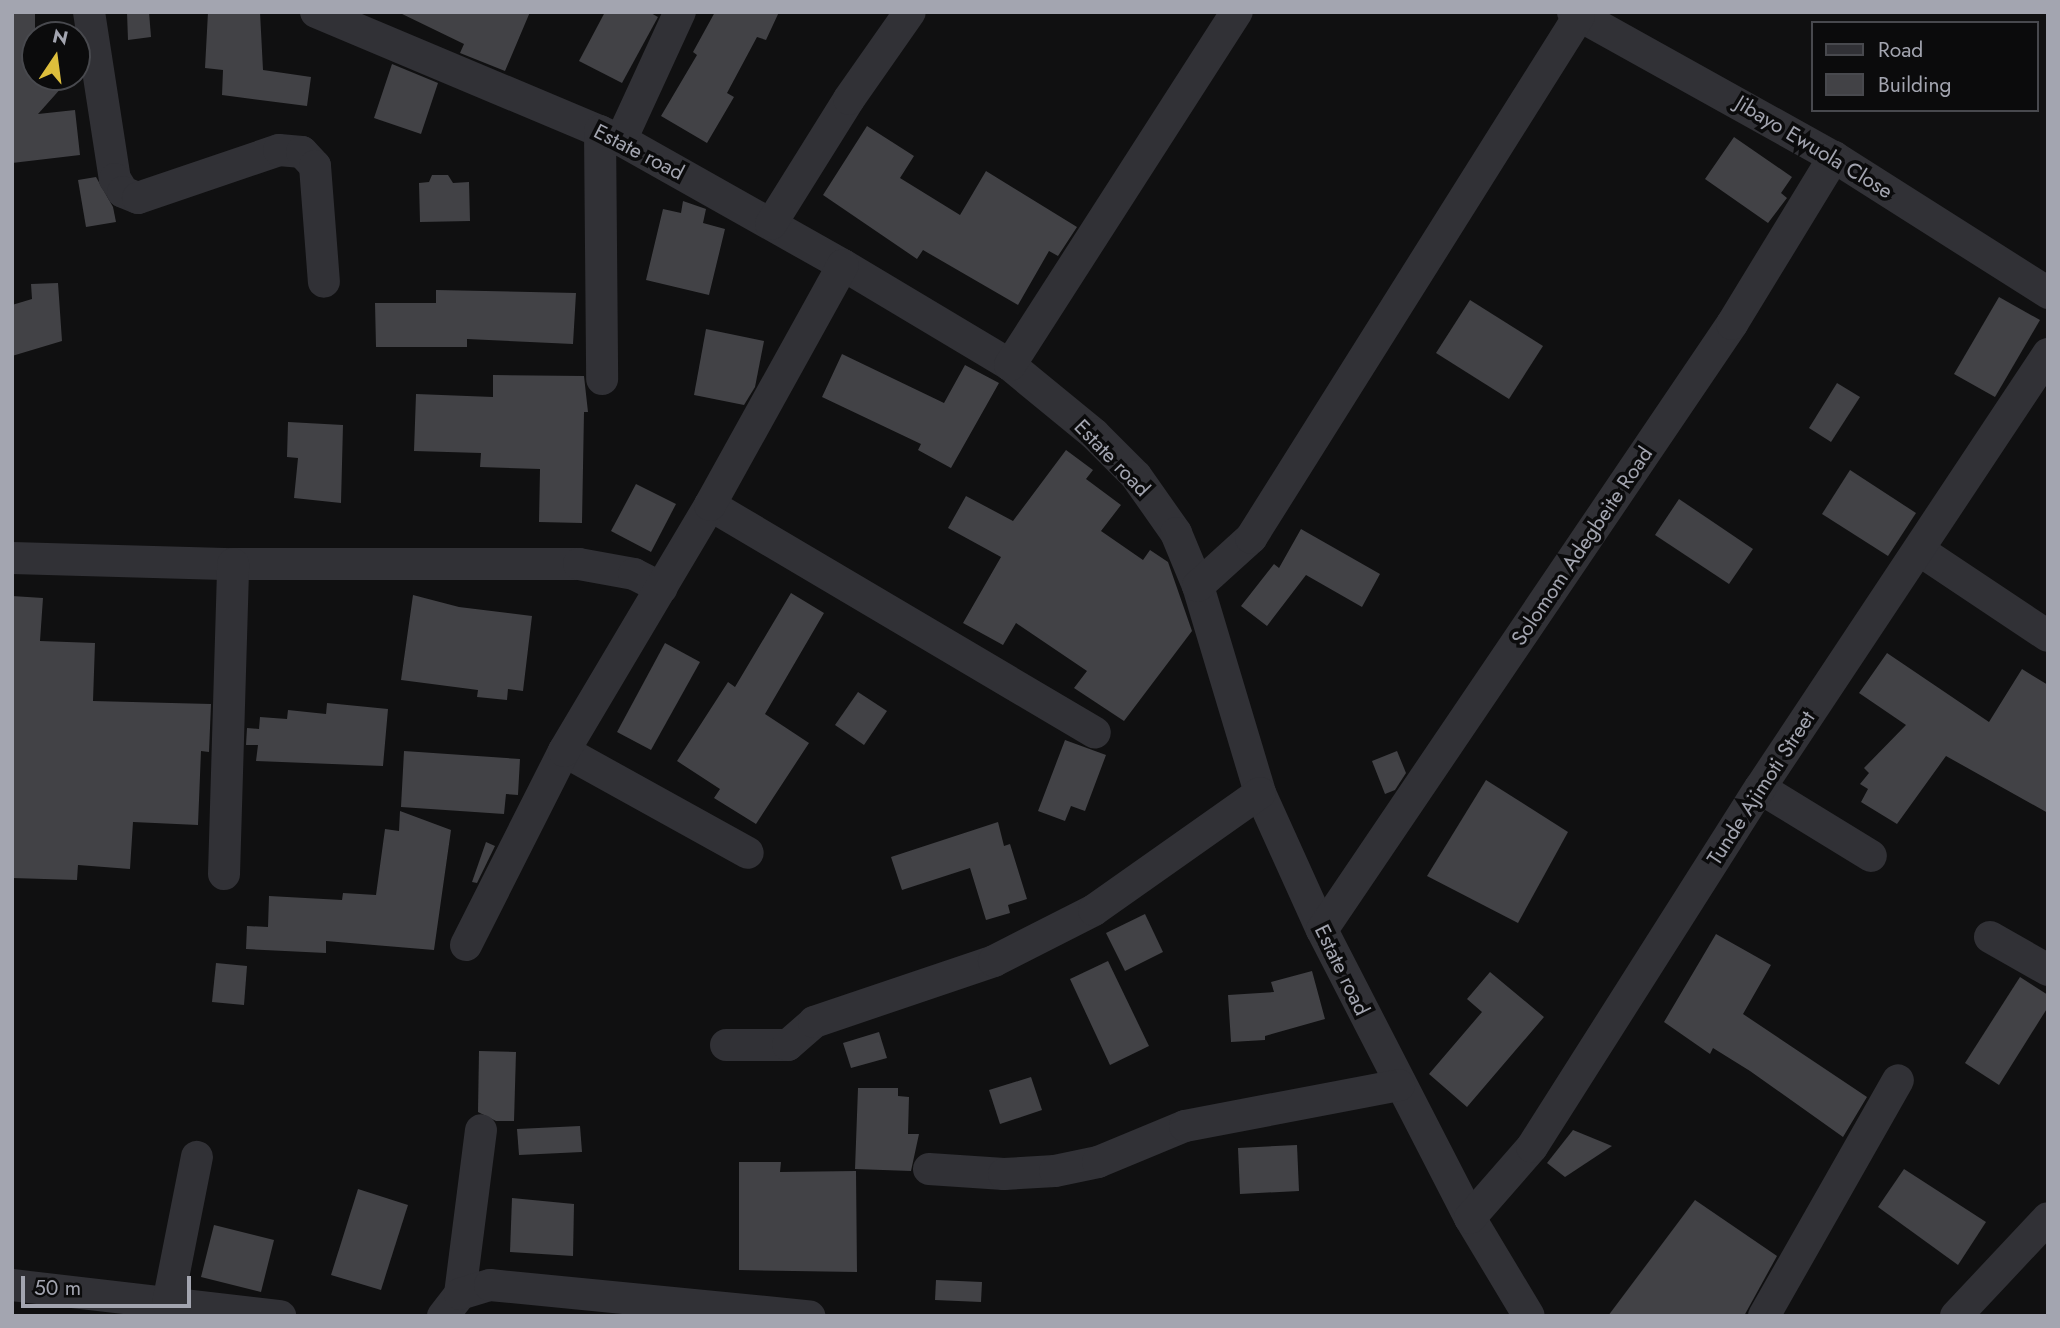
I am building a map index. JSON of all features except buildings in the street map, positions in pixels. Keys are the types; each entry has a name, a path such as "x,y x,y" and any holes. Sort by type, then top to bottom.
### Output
{"street":[{"path":"89,12 115,179 123,192 138,198 279,150 302,152 315,166 324,282"},
{"name":"Estate road","path":"316,12 370,23 610,135 771,224 1010,365 1094,434 1136,476 1176,533 1198,586 1260,793 1322,930 1399,1085 1470,1218 1529,1316"},
{"path":"602,379 610,135 680,12"},
{"path":"771,224 849,99 910,12"},
{"path":"1010,365 1237,12"},
{"path":"1198,586 1251,538 1576,14"},
{"name":"Jibayo Ewuola Close","path":"1576,14 1835,157 2048,293"},
{"name":"Solomom Adegbeite Road","path":"1322,930 1732,324 1835,157"},
{"path":"466,945 564,751 710,505 843,265"},
{"name":"Tunde Ajimoti Street","path":"1470,1218 1532,1147 1760,788 2048,354"},
{"path":"710,505 1095,733"},
{"path":"1919,550 2048,636"},
{"path":"12,558 233,564 579,564 634,574 662,588"},
{"path":"224,874 233,564"},
{"path":"564,751 748,853"},
{"path":"1760,788 1871,856"},
{"path":"726,1045 788,1045 814,1022 994,961 1094,910 1260,793"},
{"path":"1990,937 2048,970"},
{"path":"1764,1316 1898,1080"},
{"path":"929,1170 1004,1174 1055,1171 1097,1162 1185,1126 1399,1085"},
{"path":"452,1305 481,1130"},
{"path":"167,1303 197,1157"},
{"path":"1956,1316 2048,1218"},
{"path":"12,1285 280,1316"},
{"path":"452,1305 491,1285 809,1316"}]}
